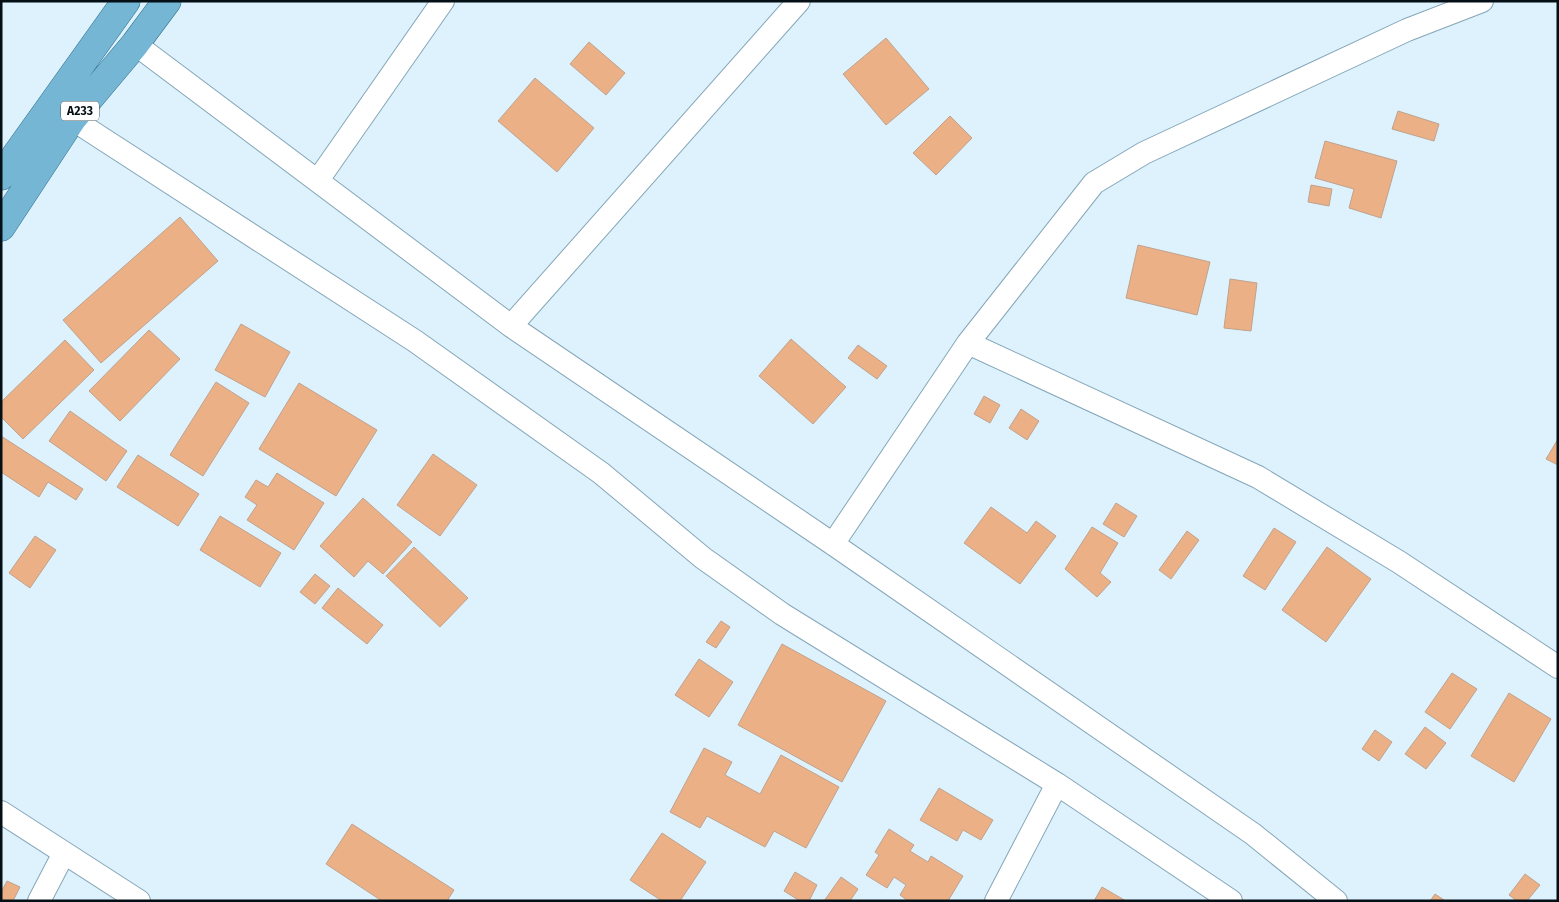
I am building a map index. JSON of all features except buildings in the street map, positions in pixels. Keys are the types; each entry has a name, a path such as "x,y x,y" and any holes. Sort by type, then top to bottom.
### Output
{"highway":[{"name":"A233","path":"1,176 126,1"},
{"name":"A233","path":"1,226 72,119 135,44 167,1"}],"street":[{"path":"318,180 443,1"},
{"path":"511,326 799,1"},
{"path":"833,544 968,343 1094,183 1161,145 1406,30 1482,1"},
{"path":"135,44 511,326 833,544 1253,834 1336,901"},
{"path":"72,119 415,341 601,473 703,558 782,614 1057,784 1230,901"},
{"path":"968,343 1258,476 1400,562 1558,667"},
{"path":"996,901 1057,784"},
{"path":"1,812 139,901"},
{"path":"39,901 64,853"}]}
